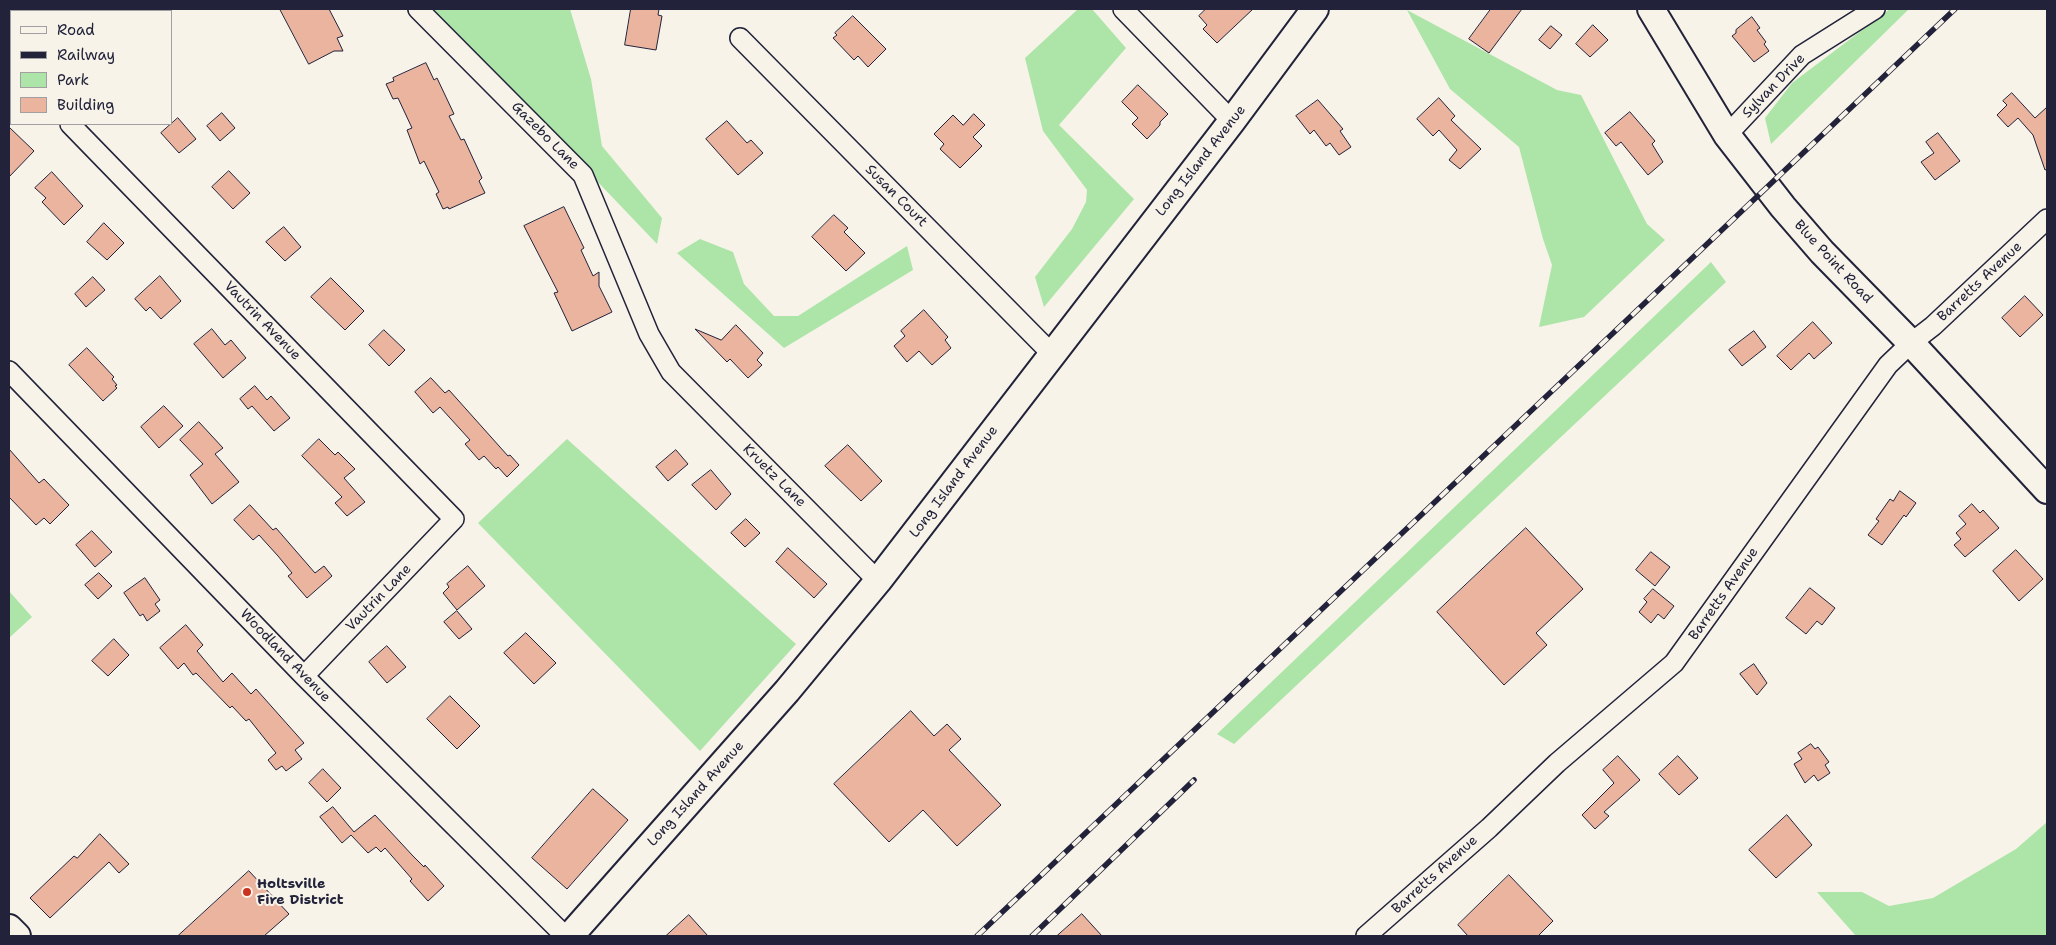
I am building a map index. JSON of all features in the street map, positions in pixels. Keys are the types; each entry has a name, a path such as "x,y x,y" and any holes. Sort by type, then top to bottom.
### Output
{"street":[{"name":"Gazebo Lane","path":"418,9 583,175 649,334 671,372"},
{"path":"1123,9 1232,121"},
{"name":"Long Island Avenue","path":"570,936 787,691 878,581 1232,121 1315,9"},
{"name":"Blue Point Road","path":"1651,9 1727,136 1783,207 1822,252 2047,490"},
{"name":"Sylvan Drive","path":"1727,136 1802,55 1875,9"},
{"name":"Susan Court","path":"740,38 1052,354"},
{"name":"Vautrin Avenue","path":"71,125 454,519"},
{"name":"Barretts Avenue","path":"1366,936 1489,828 1557,763 1674,663 1880,375 1910,343 1933,326 2047,220"},
{"name":"Woodland Avenue","path":"9,371 304,676 565,936"},
{"name":"Kruetz Lane","path":"671,372 878,581"},
{"name":"Vautrin Lane","path":"304,676 454,519"},
{"path":"9,928 17,936"}],"green space":[{"path":"433,9 570,9 591,79 602,146 662,218 657,244"},
{"path":"1078,9 1092,9 1126,48 1059,125 1134,199 1044,307 1035,277 1072,229 1086,202 1087,190 1043,131 1025,58"},
{"path":"1890,9 1909,9 1771,144 1765,118 1792,83"},
{"path":"1407,10 1557,90 1581,95 1647,224 1665,240 1584,317 1539,327 1552,265 1543,239 1519,147 1450,89"},
{"path":"700,239 733,252 744,284 774,316 798,316 907,246 913,270 784,348 677,253"},
{"path":"1711,262 1726,282 1234,744 1217,734"},
{"path":"567,439 796,644 700,751 478,523"},
{"path":"9,591 32,617 9,638"},
{"path":"2047,822 2047,936 1856,936 1817,892 1862,892 1889,906 1933,898 2016,849"}],"building":[{"path":"280,9 329,9 343,36 337,38 343,51 334,51 309,64"},
{"path":"631,9 659,9 658,15 662,16 656,50 625,45"},
{"path":"1206,9 1253,9 1217,43 1203,29 1207,25 1199,16"},
{"path":"1491,9 1522,9 1489,53 1469,39"},
{"path":"853,16 886,49 868,67 858,56 854,60 833,38 837,35 835,33"},
{"path":"1752,17 1760,28 1757,30 1766,42 1764,44 1769,51 1754,62 1732,36 1736,33 1736,30"},
{"path":"1593,25 1608,40 1590,57 1576,44"},
{"path":"1551,26 1562,35 1550,49 1539,40"},
{"path":"426,63 434,80 437,78 454,114 449,116 461,140 464,139 482,178 479,181 485,193 449,209 448,207 443,209 436,194 439,192 424,161 420,164 407,130 412,128 398,98 393,99 386,84 394,81 393,78"},
{"path":"1138,85 1168,114 1147,139 1132,124 1138,118 1122,102"},
{"path":"2012,93 2035,118 2047,107 2047,169 2045,170 2033,135 2018,118 2008,127 1997,115 2007,105 2003,101"},
{"path":"1439,98 1455,116 1451,120 1481,149 1460,169 1449,160 1457,150 1439,130 1433,136 1417,119"},
{"path":"1318,100 1343,129 1340,131 1351,147 1339,155 1330,143 1326,146 1314,130 1310,134 1296,116"},
{"path":"1630,112 1655,141 1652,144 1663,162 1648,175 1621,142 1616,146 1605,133"},
{"path":"222,113 235,128 220,141 207,126"},
{"path":"974,114 985,125 973,137 982,146 960,168 940,149 944,144 934,134 953,115 963,125"},
{"path":"178,118 196,139 179,153 161,133"},
{"path":"727,121 747,143 751,140 763,153 738,175 706,139"},
{"path":"9,127 34,151 9,177"},
{"path":"1938,133 1960,161 1935,180 1921,162 1934,153 1926,142"},
{"path":"229,171 250,193 233,209 212,187"},
{"path":"52,172 83,206 64,225 42,202 46,198 35,188"},
{"path":"564,207 584,248 581,250 593,276 599,272 599,286 612,312 572,331 554,293 558,292 524,226"},
{"path":"834,215 848,228 844,232 865,253 846,271 812,237"},
{"path":"104,223 124,243 107,260 87,242"},
{"path":"284,227 301,247 285,261 266,242"},
{"path":"160,276 181,301 161,319 150,307 146,311 135,299"},
{"path":"93,277 105,290 86,307 75,294"},
{"path":"331,278 364,311 345,330 311,297"},
{"path":"2025,296 2043,315 2020,337 2002,318"},
{"path":"924,310 948,337 945,340 951,348 932,365 919,351 907,362 894,346 905,336 901,331"},
{"path":"1813,322 1832,343 1814,359 1809,353 1791,370 1777,356"},
{"path":"736,325 763,353 757,360 762,365 748,378 730,359 727,362 695,329 721,340"},
{"path":"212,329 225,345 231,340 246,358 223,378 194,344"},
{"path":"384,330 405,350 389,366 369,345"},
{"path":"1754,331 1766,347 1742,366 1729,350"},
{"path":"87,348 114,377 112,379 117,385 115,386 117,388 103,401 69,365"},
{"path":"431,378 445,393 449,390 508,456 510,455 519,465 507,477 498,467 496,469 484,456 479,460 465,444 470,440 440,407 433,413 415,392"},
{"path":"255,386 267,400 271,396 290,418 274,431 252,406 248,409 240,399"},
{"path":"164,406 183,426 159,448 141,427"},
{"path":"199,422 223,448 215,454 239,482 212,504 190,475 203,464 180,440"},
{"path":"319,439 335,455 338,452 355,469 344,478 365,502 347,516 335,503 342,497 302,456"},
{"path":"848,445 882,481 861,501 825,466"},
{"path":"9,449 39,483 44,479 69,505 50,524 44,518 36,525 9,497"},
{"path":"676,450 688,464 668,481 656,467"},
{"path":"711,470 731,494 716,510 692,485"},
{"path":"1900,491 1916,503 1906,517 1904,515 1882,545 1868,535 1879,521 1876,519 1890,499 1893,501"},
{"path":"1972,504 1980,513 1983,510 1999,528 1965,557 1954,545 1961,539 1956,533 1966,524 1959,516"},
{"path":"250,505 273,530 276,528 315,573 324,566 332,576 307,598 288,576 292,573 259,535 253,540 234,520"},
{"path":"746,519 760,533 745,547 731,533"},
{"path":"1526,528 1583,589 1536,633 1547,645 1504,685 1437,612"},
{"path":"92,531 112,552 95,567 76,545"},
{"path":"788,548 827,584 814,598 776,562"},
{"path":"2016,550 2043,579 2019,601 1993,571"},
{"path":"1651,552 1670,567 1655,586 1636,570"},
{"path":"468,566 485,586 457,610 443,593 449,587 447,584"},
{"path":"99,573 112,586 98,599 85,585"},
{"path":"145,578 160,600 155,604 160,611 147,621 143,614 140,616 124,593"},
{"path":"1810,588 1835,608 1822,625 1817,621 1806,634 1786,618"},
{"path":"1653,589 1674,606 1664,619 1658,614 1651,623 1639,612 1647,602 1644,599"},
{"path":"457,611 472,629 459,639 444,622"},
{"path":"186,625 203,645 197,651 223,682 232,673 251,694 256,689 304,743 295,750 302,759 286,771 282,766 276,770 268,760 276,753 249,719 246,721 232,706 230,708 196,673 193,675 184,663 178,669 160,648"},
{"path":"526,633 556,663 534,684 504,653"},
{"path":"114,639 129,655 108,676 92,661"},
{"path":"387,646 406,667 387,683 369,662"},
{"path":"1754,664 1767,683 1757,695 1740,674"},
{"path":"450,696 480,726 457,749 427,719"},
{"path":"911,711 934,736 947,724 961,739 949,750 1001,805 957,846 923,810 889,842 834,784"},
{"path":"1811,744 1815,749 1818,747 1829,762 1825,765 1830,773 1818,781 1814,775 1805,783 1794,764 1802,759 1798,753"},
{"path":"1618,756 1640,780 1604,812 1609,816 1595,829 1582,815 1614,783 1603,770"},
{"path":"1678,756 1698,778 1679,795 1659,774"},
{"path":"323,769 341,788 327,802 309,783"},
{"path":"593,789 628,820 567,889 532,858"},
{"path":"333,807 354,832 375,815 444,886 428,901 385,848 381,852 376,847 368,853 351,835 342,843 320,817"},
{"path":"1787,815 1812,845 1776,878 1749,850"},
{"path":"100,834 129,864 119,873 109,862 50,918 30,898 74,856 77,858"},
{"name":"Holtsville Fire District","path":"249,871 289,914 264,936 178,936"},
{"path":"1509,875 1553,921 1538,936 1468,936 1458,925"},
{"path":"1082,914 1102,936 1057,936"},
{"path":"689,915 708,936 666,936"}],"railway":[{"path":"977,936 1955,9"},
{"path":"1032,936 1194,780"}],"place":[{"name":"Holtsville Fire District","path":"247,892"}]}
